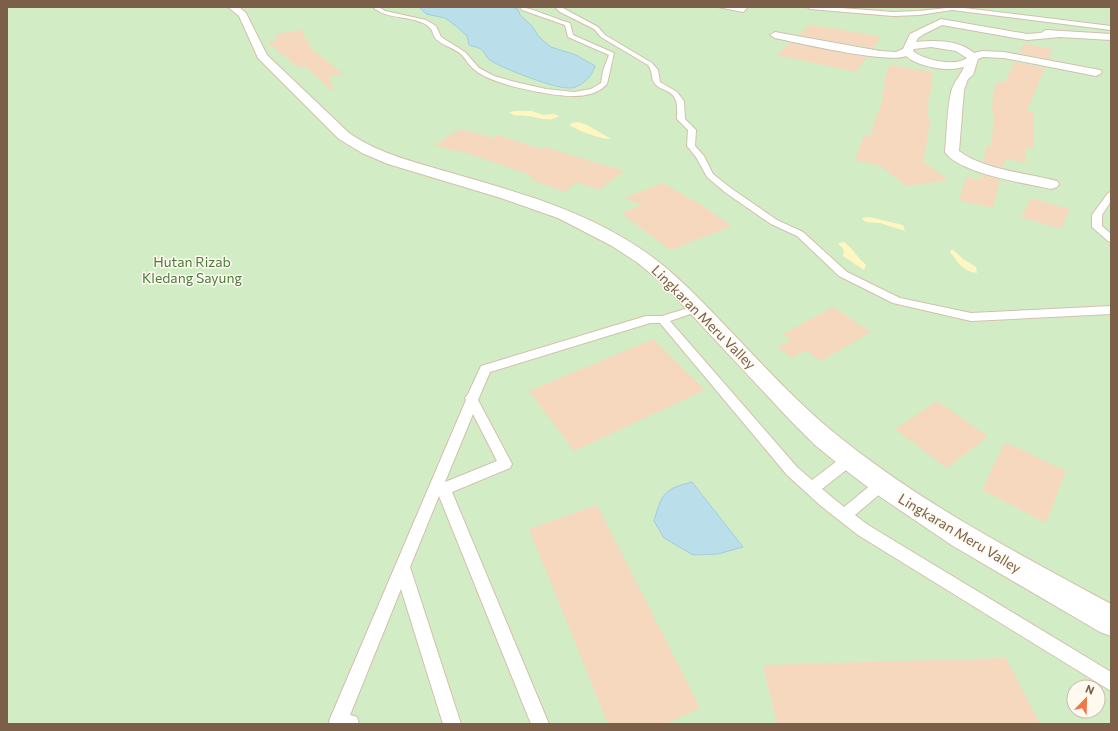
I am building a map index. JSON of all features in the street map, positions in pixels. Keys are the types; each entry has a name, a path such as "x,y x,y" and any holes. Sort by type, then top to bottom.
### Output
{"street":[{"name":"Lingkaran Meru Valley","path":"233,7 242,15 259,51 267,61 354,144 384,157 536,204 585,223 652,264 698,308 794,411 823,438 882,484 953,532 1111,621"},
{"path":"908,50 914,36 939,23 959,24 1027,37 1060,34 1111,37"},
{"path":"918,34 926,41 963,50 972,59"},
{"path":"775,36 880,54 899,59 935,64 955,65 982,54 1004,55"},
{"path":"880,54 898,55 916,45 943,45 979,50 1096,72"},
{"path":"908,50 917,59 959,71 963,77"},
{"path":"972,59 967,75 963,77 958,90 952,152 967,162 978,166 1051,184"}],"lane":[{"path":"376,7 383,12 424,21 434,27 439,38 462,53 477,69 492,77 533,88 574,94 593,91 604,84 606,71 612,54 602,49 581,43 570,36 568,24 531,13 523,7"},
{"path":"558,7 562,11 596,28 603,36 650,64 655,70 655,79 660,86 674,92 681,101 681,119 692,130 691,146 700,156 710,176 774,222 800,234 843,274 897,301 971,318 1111,310"},
{"path":"721,7 743,10 745,7"},
{"path":"810,7 893,14 919,13 952,8 1111,28"},
{"path":"1111,194 1096,215 1097,227 1111,239"},
{"path":"350,724 338,721 402,565 439,488 471,398 484,369 650,320 663,320 698,308"},
{"path":"663,320 792,471 843,516 863,530 1111,682"},
{"path":"439,488 505,464 471,398"},
{"path":"811,489 850,459"},
{"path":"843,516 882,484"},
{"path":"439,488 540,724"},
{"path":"402,565 452,724"}],"green space":[{"name":"Hutan Rizab Kledang Sayung","path":"7,7 1111,7 1111,724 7,724"}],"sand":[{"path":"532,111 543,115 554,114 559,116 552,119 544,119 511,114 509,112"},
{"path":"578,122 587,125 611,139 601,138 578,130 569,125"},
{"path":"869,217 903,225 905,231 880,223 866,222 861,218"},
{"path":"844,242 866,265 864,270 843,256 844,250 838,243"},
{"path":"952,249 963,259 976,267 977,273 961,266 950,252"}],"water":[{"path":"419,7 512,7 518,9 520,15 532,26 539,37 551,47 576,55 595,66 587,80 572,88 555,86 519,74 491,61 481,49 469,45 467,36 445,18 426,14"},
{"path":"692,482 743,547 718,554 693,555 664,538 654,521 662,498 675,487"}],"building":[{"path":"809,25 881,37 873,48 799,35"},
{"path":"301,30 314,53 316,52 343,74 328,77 335,90 333,91 304,66 299,68 267,42 278,40 275,34"},
{"path":"790,43 867,57 856,72 777,55"},
{"path":"1024,44 1053,49 1049,59 1019,53"},
{"path":"1015,62 1045,68 1027,111 1034,112 1034,149 1025,147 1025,163 1005,159 1003,168 984,162 986,145 991,146 994,114 992,114 993,91 998,81 1004,83"},
{"path":"890,65 933,72 930,82 933,83 927,105 929,105 927,118 931,119 923,162 948,180 906,186 879,165 855,160 864,135 870,136 884,95 882,94 886,83 883,82"},
{"path":"460,129 493,138 498,135 540,149 544,147 624,171 599,190 578,182 564,192 530,179 533,176 461,151 459,152 434,145"},
{"path":"982,174 1000,180 993,208 959,200 966,177 981,180"},
{"path":"663,183 703,206 732,226 670,250 621,213 642,205 624,198"},
{"path":"1031,198 1070,209 1061,229 1021,217"},
{"path":"833,307 871,332 821,361 806,350 792,358 777,347 791,340 783,334"},
{"path":"653,339 705,390 574,451 529,391"},
{"path":"937,401 988,436 947,468 895,429"},
{"path":"1005,442 1066,471 1046,523 982,490"},
{"path":"597,505 700,708 666,724 608,724 529,529"},
{"path":"1006,658 1040,724 777,724 763,665"}]}
